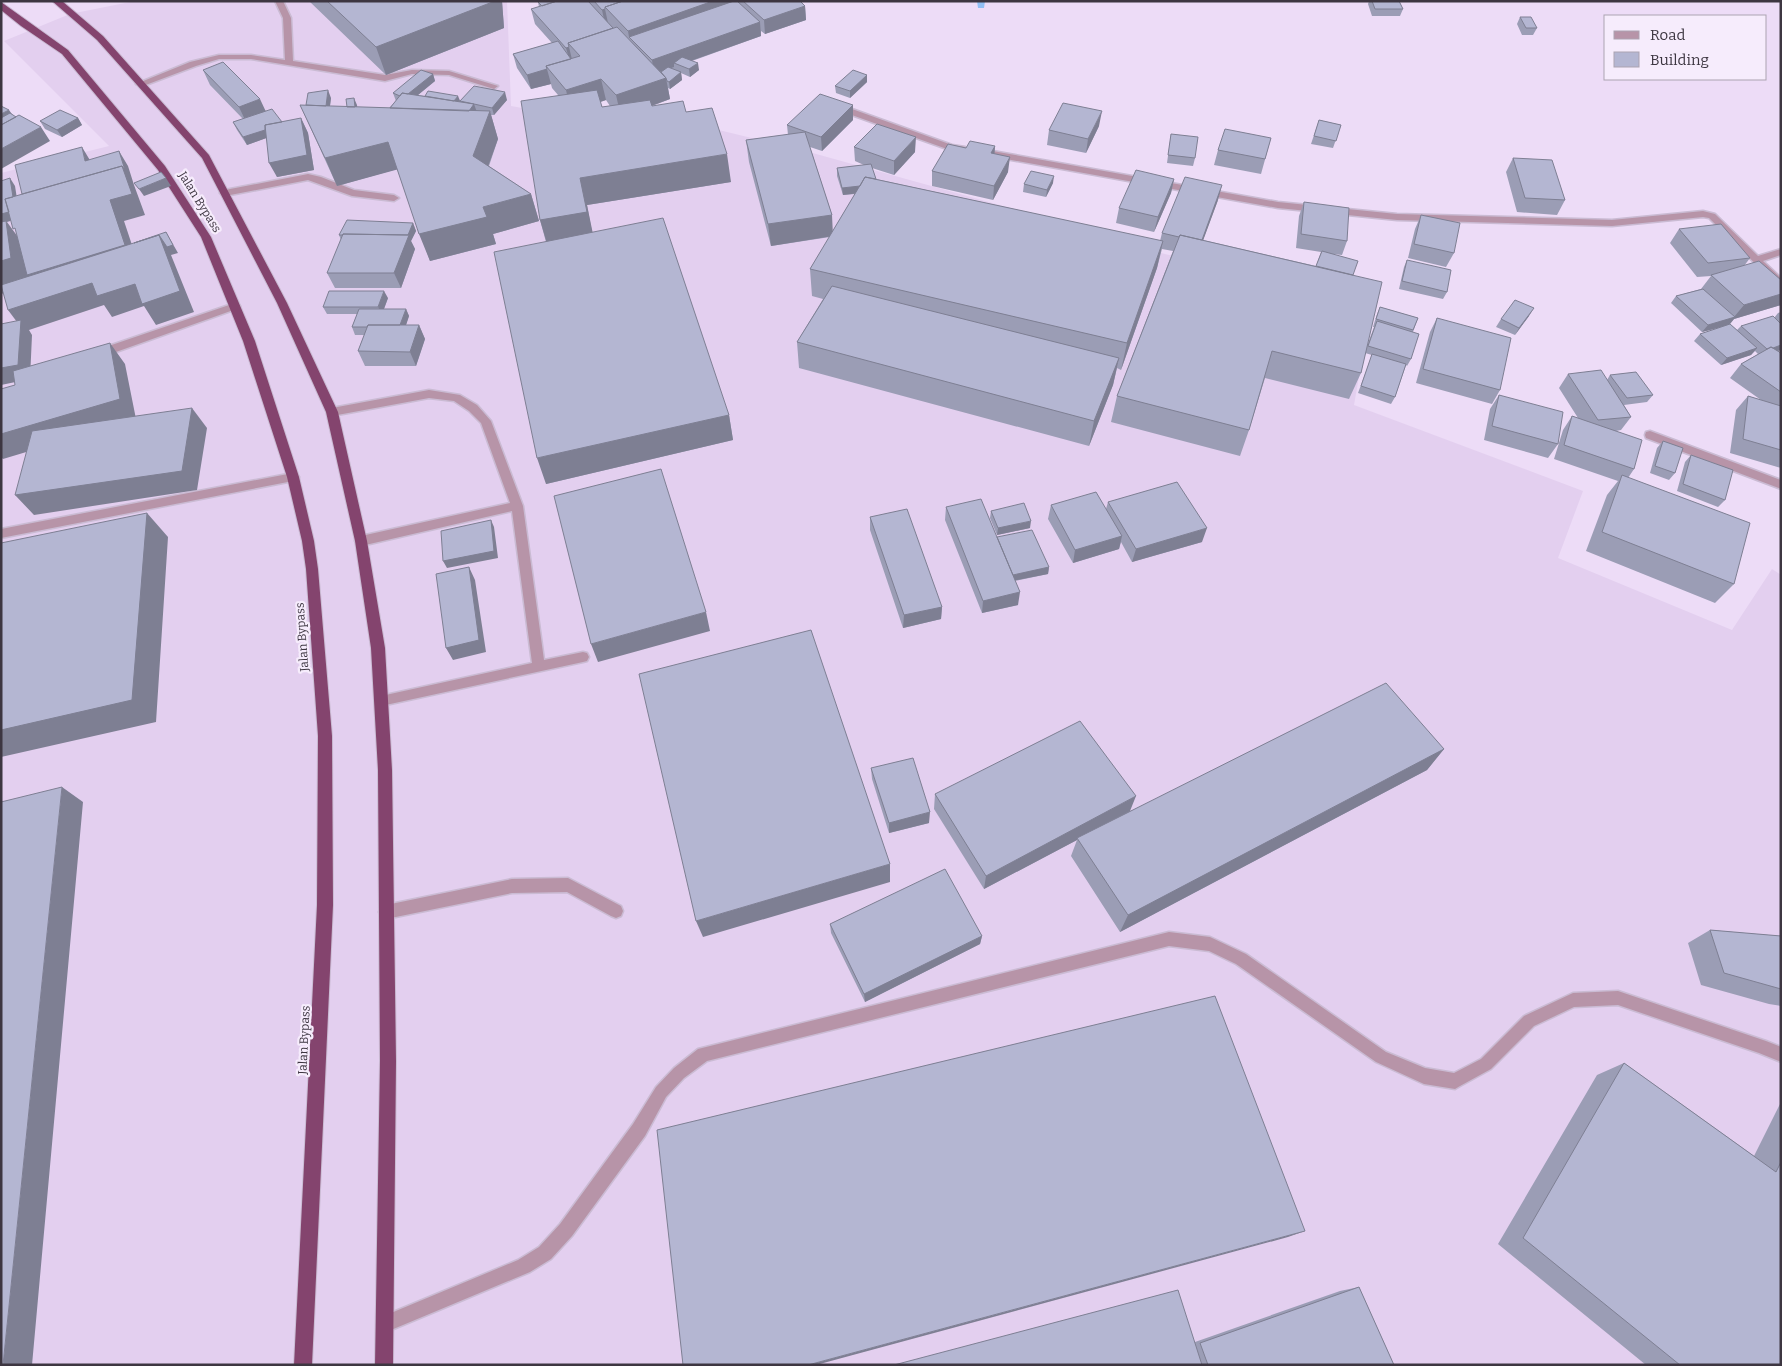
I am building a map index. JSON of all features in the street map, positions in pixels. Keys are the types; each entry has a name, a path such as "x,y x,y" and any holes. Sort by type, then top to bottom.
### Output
{"highway":[{"name":"Jalan Bypass","path":"56,1 100,38 206,157 282,304 332,412 361,541 378,648 385,770 388,1061 384,1365"},
{"name":"Jalan Bypass","path":"1,5 24,24 65,52 162,168 206,237 249,341 293,477 308,541 312,569 325,746 325,905 303,1365"}],"street":[{"path":"279,1 287,18 289,62"},
{"path":"140,84 193,64 219,57 251,57 385,78 412,72 449,73 494,86"},
{"path":"852,112 950,147 1278,205 1398,217 1612,223 1704,214 1716,220 1781,284"},
{"path":"225,193 308,177 318,179 352,193 394,198"},
{"path":"1756,260 1781,252"},
{"path":"85,358 235,306"},
{"path":"332,412 430,394 456,398 473,408 486,421 517,506 540,666"},
{"path":"1650,435 1781,485"},
{"path":"1,534 293,477"},
{"path":"361,541 517,506"},
{"path":"381,702 583,657"},
{"path":"386,912 512,886 568,885 616,910"},
{"path":"385,1324 524,1266 545,1253 566,1230 639,1130 661,1092 679,1073 703,1054 1169,939 1210,944 1241,959 1382,1057 1424,1076 1454,1081 1486,1064 1529,1020 1573,1000 1618,998 1760,1046 1781,1055"}],"shaded area":[{"path":"135,1 507,1 511,106 572,117 686,122 809,152 1014,209 1157,252 1375,306 1363,354 1354,405 1583,491 1558,558 1732,630 1772,569 1781,575 1781,1365 1,1365 1,173 109,146 4,41 70,14"}],"building":[{"path":"327,1 495,1 376,47"},
{"path":"557,1 542,6 538,2"},
{"path":"557,1 588,1 613,28 568,43 569,47 566,48 531,9"},
{"path":"594,1 623,1 605,7 602,10"},
{"path":"623,1 713,1 628,31 605,7"},
{"path":"737,1 760,22 652,60 629,37"},
{"path":"743,1 800,1 805,6 764,20"},
{"path":"1372,1 1399,1 1403,9 1375,9"},
{"path":"1520,17 1531,17 1537,28 1526,28"},
{"path":"617,27 666,78 616,95 601,79 566,90 546,66 580,56 568,43"},
{"path":"558,41 571,59 546,66 547,69 527,75 513,54"},
{"path":"682,57 698,63 689,69 674,63"},
{"path":"223,62 260,99 239,107 203,70"},
{"path":"668,67 681,72 669,82 661,72"},
{"path":"421,70 433,74 408,94 402,93 400,96 393,93"},
{"path":"853,70 867,75 850,91 835,86"},
{"path":"474,86 505,92 492,108 460,101"},
{"path":"328,90 326,106 306,105 308,93"},
{"path":"597,90 602,107 650,100 652,106 683,101 686,112 712,108 727,154 580,178 587,212 540,220 521,101"},
{"path":"428,91 458,96 454,101 425,96"},
{"path":"402,93 474,104 469,111 390,108"},
{"path":"820,94 853,105 821,137 787,125"},
{"path":"354,98 355,107 347,107 346,99"},
{"path":"1063,103 1102,111 1088,139 1049,130"},
{"path":"300,105 490,111 473,156 531,194 483,207 487,217 419,234 388,142 325,158"},
{"path":"1,106 9,110 1,114"},
{"path":"272,109 282,122 265,125 265,130 243,137 233,122"},
{"path":"60,110 78,118 57,130 40,121"},
{"path":"10,113 16,117 1,125 1,118"},
{"path":"19,115 41,127 1,149 1,125"},
{"path":"301,118 307,155 269,163 265,125"},
{"path":"1319,120 1341,125 1336,141 1314,136"},
{"path":"877,124 916,137 894,161 854,147"},
{"path":"1225,129 1271,138 1265,159 1218,150"},
{"path":"805,132 832,215 768,224 746,140"},
{"path":"1171,134 1198,137 1195,158 1168,155"},
{"path":"970,141 995,146 991,153 1010,157 994,186 932,171 948,144 966,148"},
{"path":"82,147 85,161 119,151 125,170 122,166 22,194 15,165"},
{"path":"1513,158 1552,160 1565,200 1525,198"},
{"path":"871,164 876,179 865,177 860,186 842,188 837,168"},
{"path":"122,166 132,194 110,200 125,245 27,275 15,228 13,229 5,199"},
{"path":"1136,170 1174,179 1158,217 1119,208"},
{"path":"1031,171 1054,176 1047,190 1024,184"},
{"path":"161,172 166,178 139,189 134,183"},
{"path":"865,177 1163,241 1127,343 810,269"},
{"path":"1185,177 1222,185 1202,240 1162,233"},
{"path":"10,178 13,197 5,199 9,212 1,214 1,181"},
{"path":"1304,202 1349,208 1347,241 1301,234"},
{"path":"1421,215 1460,223 1454,253 1414,244"},
{"path":"663,218 729,415 537,458 494,252"},
{"path":"347,220 413,223 408,235 339,235"},
{"path":"6,221 11,258 1,261 1,222"},
{"path":"1721,224 1750,258 1708,263 1679,229"},
{"path":"166,232 173,245 167,247 159,235 134,243"},
{"path":"343,234 409,235 394,273 327,273"},
{"path":"159,235 180,291 142,304 135,284 97,296 92,283 8,310 1,285"},
{"path":"1180,235 1382,282 1361,373 1272,351 1249,430 1117,396"},
{"path":"1322,251 1358,261 1353,275 1316,266"},
{"path":"1407,260 1451,270 1447,292 1402,281"},
{"path":"1759,261 1781,280 1781,294 1744,305 1711,275"},
{"path":"832,286 1119,358 1094,421 797,342"},
{"path":"1703,289 1735,317 1708,325 1676,296"},
{"path":"329,291 384,291 378,307 323,307"},
{"path":"1515,300 1534,308 1519,328 1501,319"},
{"path":"1380,307 1418,318 1413,330 1376,319"},
{"path":"359,309 406,309 400,325 352,327"},
{"path":"1773,316 1781,324 1781,345 1767,349 1741,326"},
{"path":"1437,318 1511,338 1500,390 1423,369"},
{"path":"21,320 18,365 1,368 1,324"},
{"path":"1377,321 1419,334 1411,359 1368,346"},
{"path":"1730,324 1757,348 1727,358 1700,334"},
{"path":"368,325 419,325 410,352 358,351"},
{"path":"110,343 120,399 1,434 1,389 15,385 13,371"},
{"path":"1771,347 1781,353 1781,392 1741,364"},
{"path":"1372,354 1406,364 1395,397 1361,386"},
{"path":"1601,370 1631,417 1598,420 1568,374"},
{"path":"1636,372 1653,395 1627,398 1610,375"},
{"path":"1499,395 1563,412 1558,444 1492,426"},
{"path":"1748,396 1781,406 1781,450 1743,439"},
{"path":"192,408 182,471 15,495 32,431"},
{"path":"1572,416 1642,440 1634,469 1564,445"},
{"path":"1663,441 1683,448 1675,473 1655,466"},
{"path":"1691,455 1733,470 1725,500 1683,484"},
{"path":"661,469 706,612 591,644 554,496"},
{"path":"1622,475 1750,523 1734,584 1602,532"},
{"path":"1177,482 1207,528 1136,549 1108,502"},
{"path":"1096,492 1122,536 1075,550 1051,505"},
{"path":"981,499 1020,592 983,601 946,507"},
{"path":"1024,503 1031,521 998,528 991,511"},
{"path":"907,509 942,607 904,615 870,517"},
{"path":"147,513 132,700 1,730 1,543"},
{"path":"491,520 494,551 443,561 441,531"},
{"path":"1032,530 1049,567 1013,575 997,537"},
{"path":"469,567 479,640 446,648 436,574"},
{"path":"811,630 890,864 696,921 639,674"},
{"path":"1386,683 1444,749 1128,915 1077,838"},
{"path":"1080,721 1136,796 986,876 935,794"},
{"path":"913,758 930,812 889,823 871,768"},
{"path":"62,787 3,1365 1,1365 1,802"},
{"path":"945,869 982,936 864,994 830,924"},
{"path":"1710,930 1781,936 1781,989 1724,973"},
{"path":"1215,996 1305,1231 808,1365 683,1365 657,1130"},
{"path":"1624,1063 1776,1172 1781,1162 1781,1365 1680,1365 1523,1238"},
{"path":"1359,1287 1394,1365 1208,1365 1200,1343"},
{"path":"1178,1290 1202,1365 894,1365"}],"waterway":[{"path":"981,1 981,6"}]}
